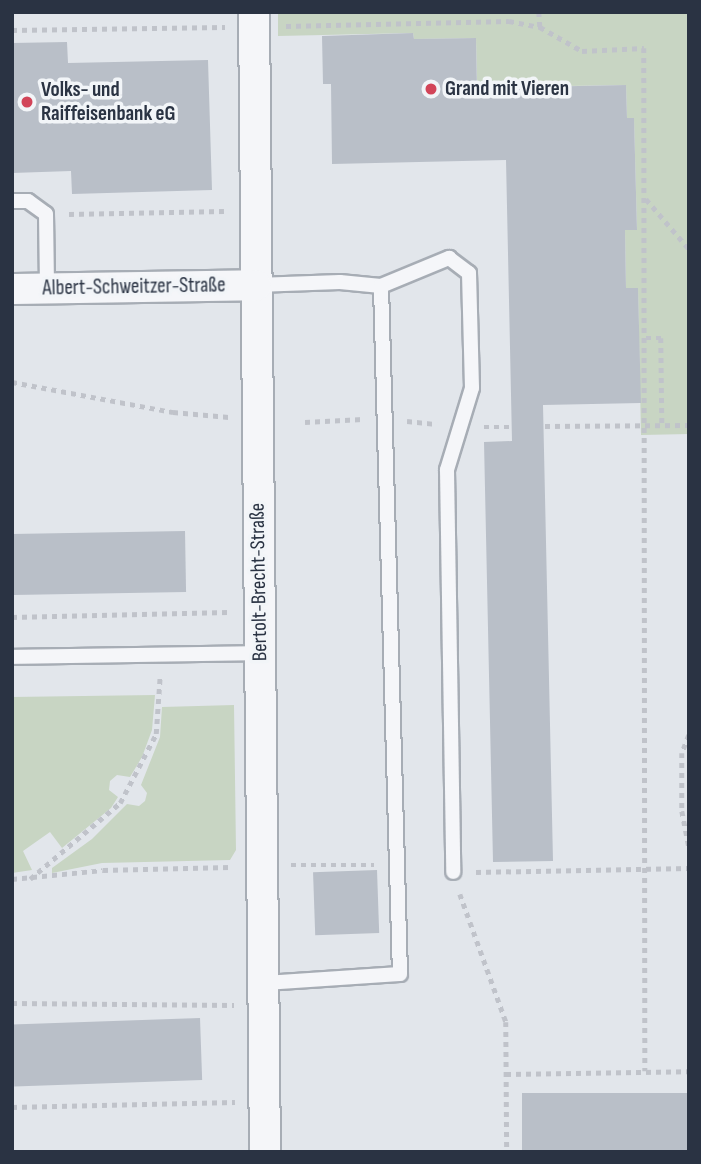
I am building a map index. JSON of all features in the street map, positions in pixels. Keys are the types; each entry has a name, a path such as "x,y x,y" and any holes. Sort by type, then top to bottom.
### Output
{"street":[{"name":"Bertolt-Brecht-Straße","path":"254,12 264,865 255,994 265,1152"},
{"name":"Albert-Schweitzer-Straße","path":"12,289 256,285"}],"lane":[{"path":"12,201 28,201 46,214 47,289"},
{"path":"256,285 340,282 381,286 449,258 469,273 472,388 447,470 453,872"},
{"path":"255,994 400,974 381,286"},
{"path":"12,657 260,653"}],"path":[{"path":"539,12 540,27"},
{"path":"509,21 540,27 582,51 644,48 647,425 642,869 645,1071"},
{"path":"645,199 689,249"},
{"path":"46,214 236,211"},
{"path":"646,338 662,338 662,425"},
{"path":"12,382 173,412 238,417"},
{"path":"545,426 687,423"},
{"path":"12,617 240,612"},
{"path":"29,880 120,803 156,734 158,655"},
{"path":"689,734 682,752 682,811 689,848"},
{"path":"12,879 29,880 103,870 264,865 380,865 396,870"},
{"path":"507,1152 506,1023 453,872 689,868"},
{"path":"12,1003 255,994"},
{"path":"506,1073 689,1070"},
{"path":"12,1107 247,1101"}],"green space":[{"path":"278,12 689,12 689,434 641,435 638,288 626,288 625,230 637,229 634,119 627,118 626,85 504,87 478,118 476,38 414,39 413,33 278,36"},
{"path":"155,695 152,730 142,757 130,777 117,775 110,781 109,790 118,797 111,808 62,848 50,832 23,851 32,870 12,873 12,697"},
{"path":"234,705 236,850 230,860 102,863 52,873 52,868 92,839 127,804 139,806 145,801 147,793 141,785 160,737 162,707"}],"building":[{"path":"413,33 414,39 476,38 477,88 626,85 627,118 634,118 637,230 625,230 626,288 638,288 641,403 543,405 553,861 493,862 484,442 512,441 506,160 332,164 331,84 323,84 322,36"},
{"path":"67,42 68,63 208,60 212,190 72,194 71,171 12,173 12,43"},
{"path":"185,531 186,592 13,595 12,534"},
{"path":"377,870 379,933 315,935 313,872"},
{"path":"200,1018 202,1080 14,1087 12,1025"},
{"path":"522,1093 687,1093 687,1152 522,1152"}],"place":[{"name":"Grand mit Vieren","path":"431,89"},
{"name":"Volks- und Raiffeisenbank eG","path":"27,102"}]}
